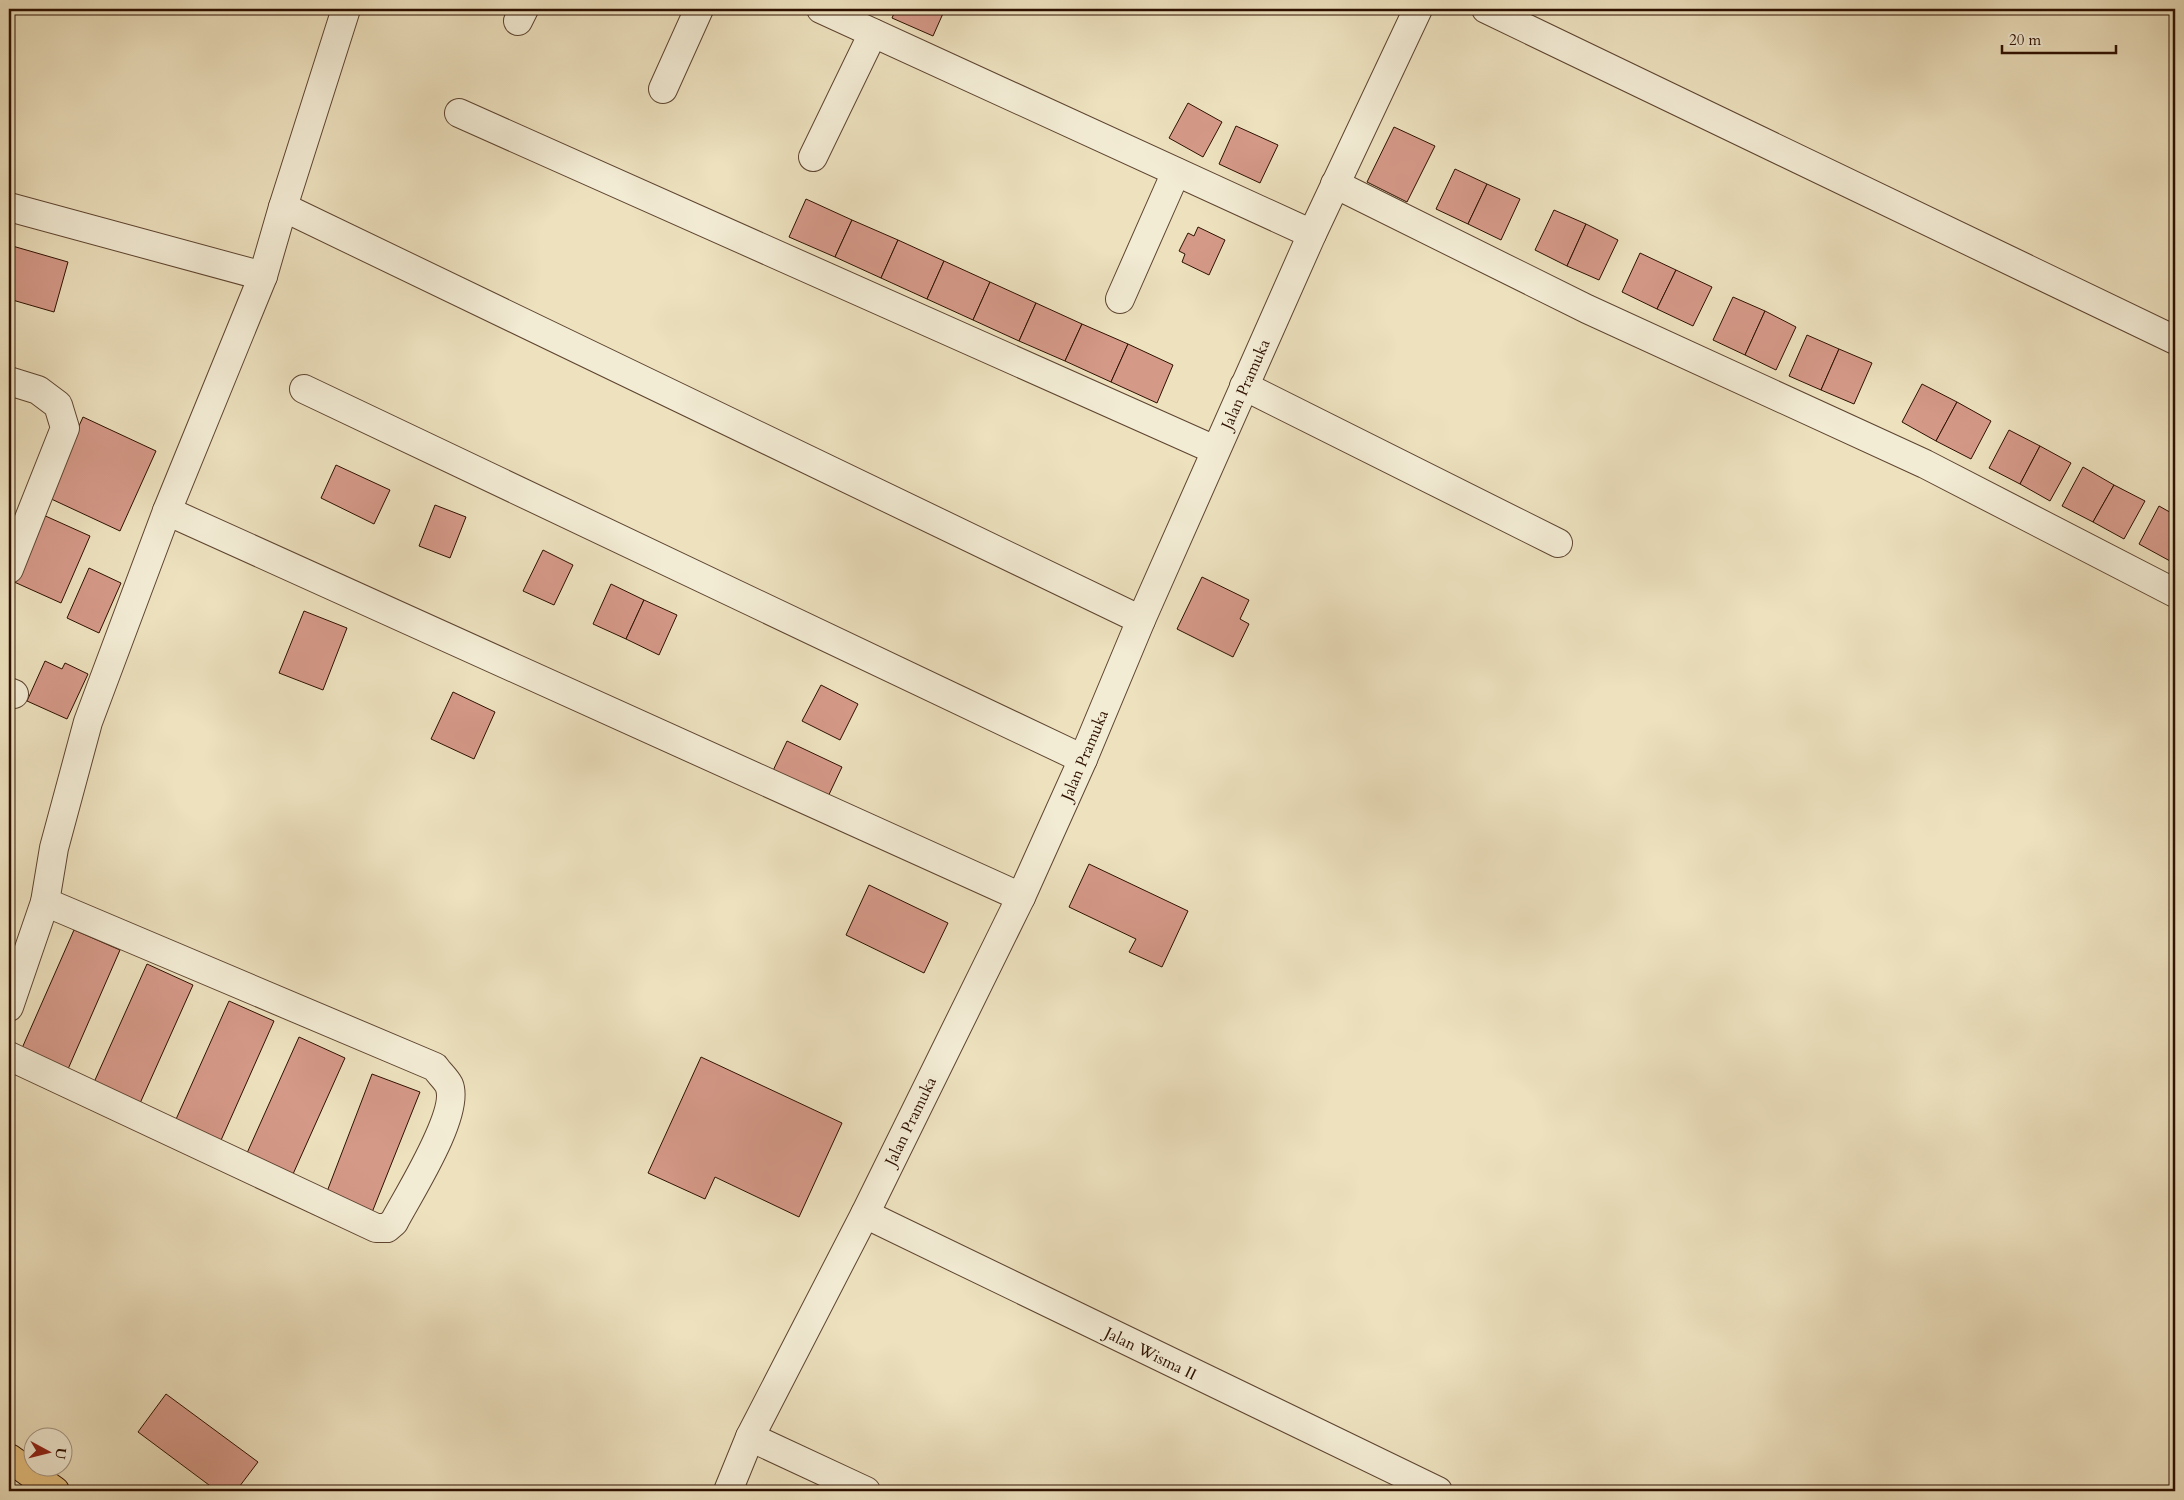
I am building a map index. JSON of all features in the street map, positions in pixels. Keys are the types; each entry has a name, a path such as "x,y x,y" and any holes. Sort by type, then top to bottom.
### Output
{"main road":[{"path":"9,1458 55,1491"}],"street":[{"path":"9,1007 45,902 54,848 88,722 167,511 263,276 346,9"},
{"path":"662,89 699,9"},
{"path":"821,9 1312,234"},
{"name":"Jalan Pramuka","path":"728,1491 750,1437 864,1214 1021,897 1083,759 1141,620 1244,386 1335,184 1418,9"},
{"path":"1486,9 2175,340"},
{"path":"812,157 873,33"},
{"path":"459,113 1216,450"},
{"path":"1120,299 1176,172"},
{"path":"1335,184 1587,309 1925,464 2175,593"},
{"path":"283,207 1141,620"},
{"path":"9,208 263,276"},
{"path":"9,381 38,390 58,405 65,428 9,569"},
{"path":"1244,386 1558,543"},
{"path":"304,389 1083,759"},
{"path":"167,511 1021,897"},
{"path":"9,1056 376,1228 386,1228 394,1222 441,1134 449,1113 450,1086 435,1067 45,902"},
{"name":"Jalan Wisma II","path":"864,1214 1438,1491"},
{"path":"750,1437 866,1491"}],"building":[{"path":"896,9 945,9 933,36 892,18"},
{"path":"1188,103 1222,122 1203,157 1169,138"},
{"path":"1236,126 1278,145 1260,183 1219,164"},
{"path":"1394,127 1435,146 1407,202 1367,182"},
{"path":"1455,169 1487,184 1468,224 1436,209"},
{"path":"1487,184 1520,199 1501,240 1468,224"},
{"path":"806,199 852,220 835,257 789,237"},
{"path":"1554,210 1586,224 1567,266 1535,250"},
{"path":"852,220 898,240 881,278 835,257"},
{"path":"1586,224 1618,240 1599,280 1567,266"},
{"path":"1198,227 1225,240 1209,275 1182,262 1185,254 1179,251 1188,233 1194,236"},
{"path":"898,240 944,261 927,299 881,278"},
{"path":"9,245 68,262 54,312 9,299"},
{"path":"1640,253 1676,270 1657,309 1622,292"},
{"path":"944,261 990,282 973,320 927,299"},
{"path":"1676,270 1712,287 1693,326 1657,309"},
{"path":"990,282 1036,303 1019,341 973,320"},
{"path":"1733,297 1765,311 1745,355 1713,340"},
{"path":"1036,303 1082,324 1065,361 1019,341"},
{"path":"1765,311 1796,327 1776,370 1745,355"},
{"path":"1082,324 1128,344 1111,382 1065,361"},
{"path":"1807,335 1839,349 1821,390 1789,376"},
{"path":"1128,344 1173,365 1157,403 1111,382"},
{"path":"1839,349 1872,363 1854,404 1821,390"},
{"path":"1922,384 1957,402 1936,441 1902,422"},
{"path":"1957,402 1991,421 1971,459 1936,441"},
{"path":"83,417 156,451 120,531 47,497"},
{"path":"2009,430 2040,446 2020,484 1989,468"},
{"path":"2040,446 2071,463 2050,501 2020,484"},
{"path":"336,465 390,490 374,524 321,498"},
{"path":"2083,467 2114,485 2093,522 2062,506"},
{"path":"2114,485 2145,501 2124,539 2093,522"},
{"path":"435,505 466,517 450,558 419,546"},
{"path":"2159,506 2175,515 2175,550 2170,561 2139,544"},
{"path":"41,514 90,536 61,603 12,581"},
{"path":"543,550 573,565 554,605 523,591"},
{"path":"89,568 121,583 99,633 67,618"},
{"path":"1202,577 1249,600 1240,619 1249,624 1233,657 1177,629"},
{"path":"611,584 644,600 626,639 593,624"},
{"path":"644,600 677,615 659,655 626,639"},
{"path":"304,611 347,628 323,690 279,673"},
{"path":"45,661 62,669 65,663 88,674 67,719 27,701"},
{"path":"821,685 858,704 840,740 802,721"},
{"path":"453,692 495,712 474,759 431,739"},
{"path":"787,741 842,767 825,803 770,777"},
{"path":"1089,864 1188,911 1162,967 1129,952 1136,939 1069,907"},
{"path":"869,885 948,923 924,973 846,935"},
{"path":"74,930 120,950 65,1076 19,1055"},
{"path":"147,964 193,985 137,1110 91,1089"},
{"path":"229,1001 274,1021 218,1147 173,1126"},
{"path":"299,1037 345,1058 289,1183 243,1162"},
{"path":"701,1057 842,1123 799,1217 715,1177 705,1199 648,1173"},
{"path":"372,1074 420,1092 369,1220 323,1202"},
{"path":"166,1394 258,1462 236,1491 217,1491 138,1432"}]}
